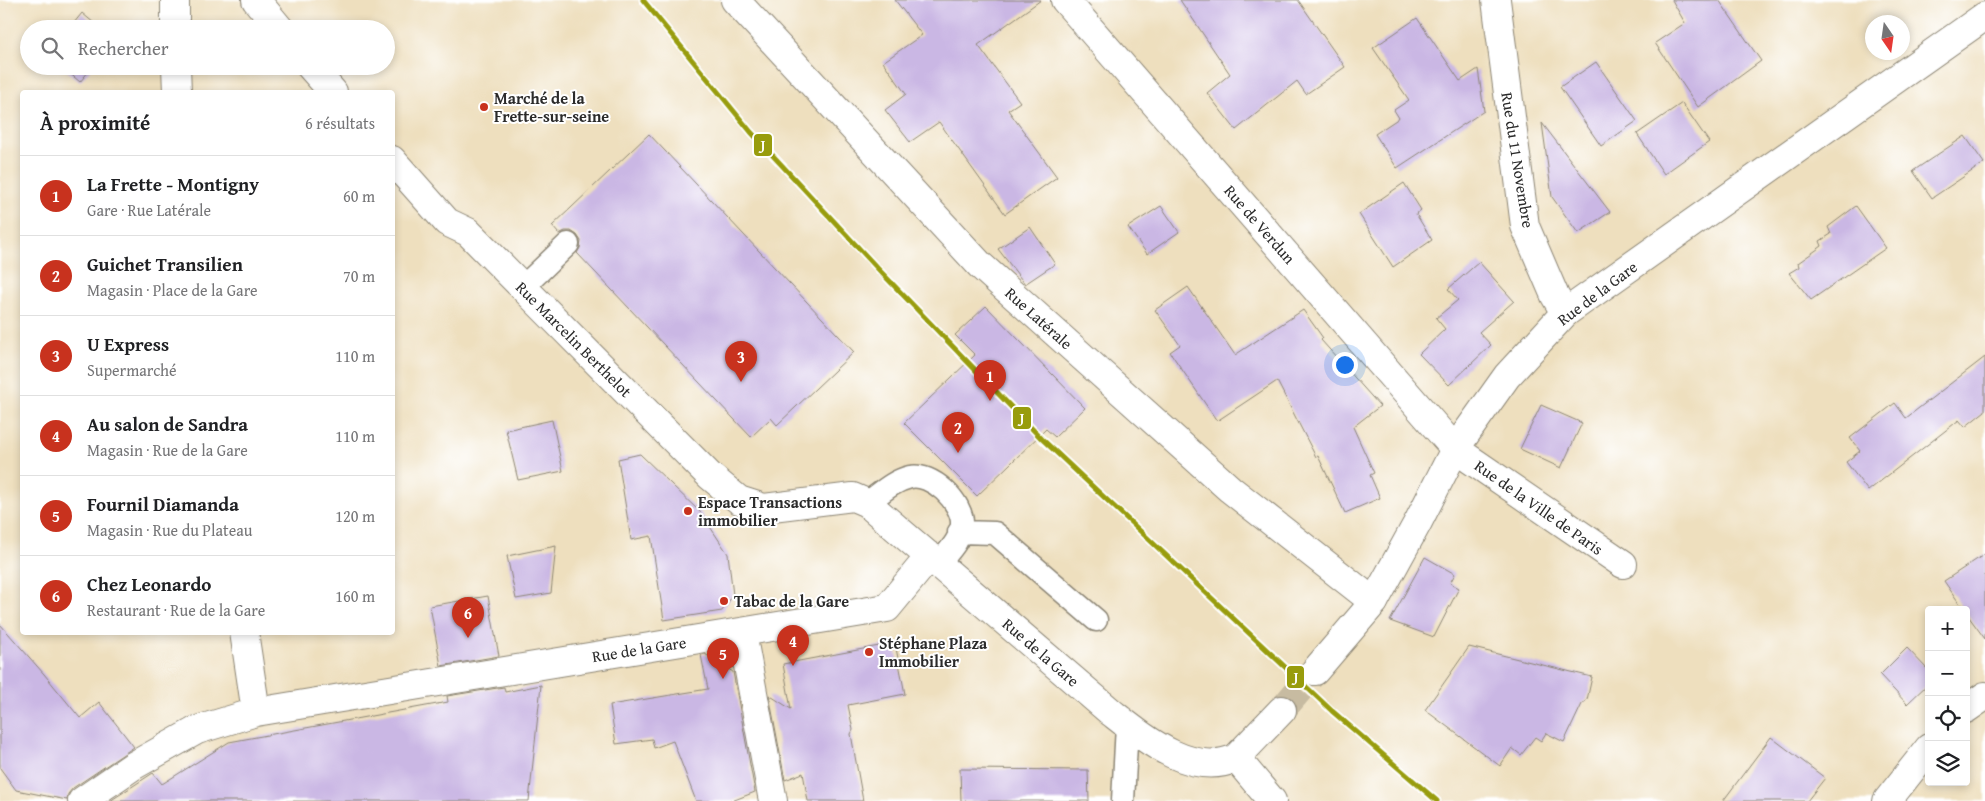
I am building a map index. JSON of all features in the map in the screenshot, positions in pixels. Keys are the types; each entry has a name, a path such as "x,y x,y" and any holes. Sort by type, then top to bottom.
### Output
{"street":[{"path":"175,0 175,20"},
{"path":"256,0 273,20"},
{"name":"Rue Latérale","path":"736,0 980,265 1230,489 1374,602"},
{"name":"Rue de Verdun","path":"1065,0 1454,449"},
{"name":"Rue du 11 Novembre","path":"1496,0 1525,226 1554,296 1565,314"},
{"name":"Rue de la Gare","path":"1315,671 1374,602 1418,522 1454,449 1508,376 1565,314 1985,16"},
{"path":"176,75 177,90"},
{"path":"318,75 331,90"},
{"name":"Rue Marcelin Berthelot","path":"395,163 447,222 468,232 710,476 739,500 764,508 853,497 868,503"},
{"name":"Rue de la Ville de Paris","path":"1454,449 1622,564"},
{"path":"868,503 934,560"},
{"name":"Rue de la Gare","path":"82,801 149,756 197,730 256,712 887,608 934,560 1127,725 1154,744 1177,756 1196,762 1216,765 1236,758"},
{"path":"742,633 773,801"},
{"path":"244,635 256,712"},
{"path":"1970,706 1985,696"},
{"path":"1272,801 1236,758 1282,710"},
{"path":"1888,801 1925,753"}],"lane":[{"path":"522,287 568,244"},
{"path":"868,503 895,482 912,476 928,478 944,490 959,510 962,524 956,543 934,560"},
{"path":"959,532 995,533 1096,620"},
{"path":"1123,801 1127,725"}],"building":[{"path":"895,0 1041,0 978,45 1020,102 1008,110 1057,177 1005,214 939,122 910,142 885,110 906,94 883,62 922,35"},
{"path":"1180,0 1298,0 1345,67 1306,94 1297,81 1236,130 1207,93 1230,74"},
{"path":"1672,0 1719,0 1761,61 1698,107 1655,43 1685,23"},
{"path":"82,13 90,20 76,20"},
{"path":"1417,18 1460,81 1478,69 1484,111 1397,168 1375,134 1399,118 1394,110 1409,100 1373,48"},
{"path":"1596,62 1637,121 1601,146 1560,87"},
{"path":"72,75 86,75 80,82"},
{"path":"1682,103 1709,142 1664,174 1637,134"},
{"path":"1542,123 1610,212 1578,233 1552,197"},
{"path":"649,134 854,352 777,425 771,418 751,437 577,253 581,241 577,235 571,231 559,234 552,226"},
{"path":"1965,136 1984,163 1932,198 1913,171"},
{"path":"1404,183 1421,210 1416,214 1432,240 1393,267 1359,214"},
{"path":"1161,206 1179,232 1147,254 1128,227"},
{"path":"1856,206 1886,248 1811,300 1789,273 1799,267 1798,263 1822,246 1820,241 1831,234 1828,227"},
{"path":"1030,227 1055,264 1025,284 998,249"},
{"path":"1479,262 1514,301 1479,332 1491,345 1449,385 1419,354 1445,329 1436,318 1458,300 1448,289"},
{"path":"1188,287 1235,355 1303,310 1323,338 1321,340 1380,406 1353,427 1374,473 1370,475 1380,498 1345,513 1318,456 1316,457 1277,381 1217,421 1170,352 1180,345 1155,310"},
{"path":"986,306 1085,408 1055,437 1046,429 977,496 904,423 975,355 955,335"},
{"path":"1985,357 1985,411 1965,427 1959,420 1868,491 1846,462 1860,451 1850,438 1895,403 1906,418"},
{"path":"1541,405 1582,423 1561,468 1520,449"},
{"path":"552,420 563,471 518,480 506,430"},
{"path":"640,454 701,513 728,554 733,595 722,611 664,620 651,536 631,540 618,459"},
{"path":"556,546 551,593 516,599 507,556"},
{"path":"1985,554 1985,639 1970,618 1970,606 1961,606 1944,581"},
{"path":"1425,557 1455,574 1450,583 1459,588 1434,637 1390,621"},
{"path":"488,596 499,656 441,666 430,606"},
{"path":"0,624 80,718 99,702 134,747 73,788 68,794 67,800 16,790 0,768"},
{"path":"895,643 905,694 848,705 853,730 851,734 863,801 808,801 803,773 785,780 769,695 791,709 783,664"},
{"path":"1469,647 1592,677 1587,700 1582,704 1564,742 1546,733 1541,741 1535,737 1521,755 1512,748 1500,766 1425,710"},
{"path":"1907,648 1925,667 1925,687 1907,704 1880,675"},
{"path":"705,654 733,672 755,792 732,801 696,801 673,741 654,748 652,739 616,744 610,705 708,689 701,655"},
{"path":"541,685 529,801 110,801 153,773 162,784 229,742 448,702 447,696 504,687 505,692"},
{"path":"1771,737 1825,778 1807,801 1723,801"},
{"path":"960,769 1088,770 1089,801 961,801"}],"tunnel":[{"path":"1282,710 1315,671"}],"transit line":[{"name":"J","path":"643,0 751,132 880,271 1042,439 1332,711 1437,801"}],"place":[{"name":"Marché de la Frette-sur-seine","path":"484,107"},
{"name":"U Express","path":"741,382"},
{"name":"La Frette - Montigny","path":"990,401"},
{"name":"Guichet Transilien","path":"958,453"},
{"name":"Espace Transactions immobilier","path":"688,511"},
{"name":"Tabac de la Gare","path":"724,601"},
{"name":"Chez Leonardo","path":"468,638"},
{"name":"Stéphane Plaza Immobilier","path":"869,652"},
{"name":"Au salon de Sandra","path":"793,666"},
{"name":"Fournil Diamanda","path":"723,679"}]}
